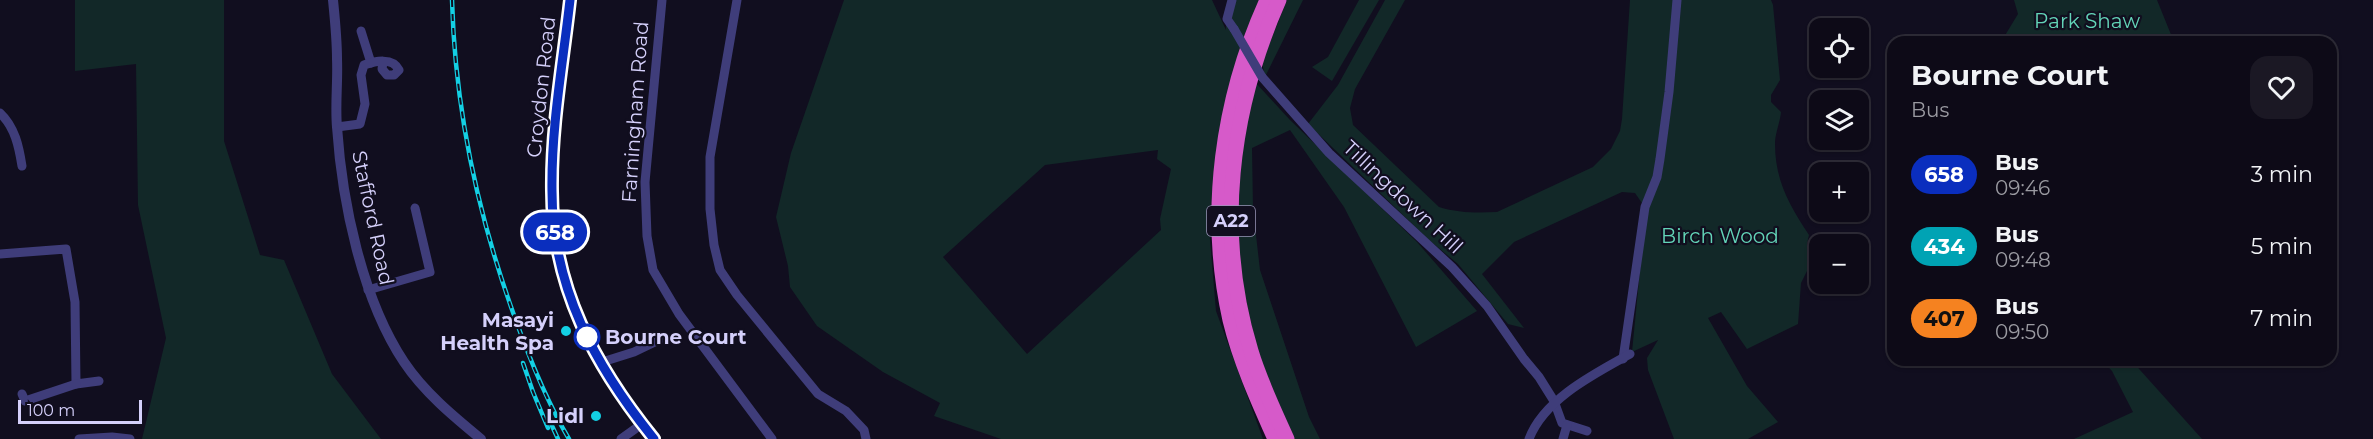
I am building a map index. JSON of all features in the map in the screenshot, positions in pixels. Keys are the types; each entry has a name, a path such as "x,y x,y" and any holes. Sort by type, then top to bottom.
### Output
{"highway":[{"name":"A22","path":"1267,0 1249,44 1229,117 1222,158 1219,233 1225,291 1239,351 1275,439"},
{"name":"A22","path":"1279,0 1261,45 1236,138 1232,172 1231,244 1240,310 1251,351 1287,439"}],"main road":[{"name":"Croydon Road","path":"570,0 552,168 553,219 558,254 570,298 599,363 654,439"}],"street":[{"name":"Stafford Road","path":"333,0 337,58 337,127 344,186 368,290 404,363 437,401 481,439"},
{"name":"Farningham Road","path":"662,0 645,182 647,236 653,270 679,314 772,439"},
{"path":"736,0 710,157 710,209 714,245 720,270 737,295 818,394 846,411 864,430 866,439"},
{"name":"Tillingdown Hill","path":"1232,0 1227,19 1262,78 1329,153 1466,282 1539,377 1554,401 1562,423 1567,425"},
{"path":"1529,439 1532,431 1554,401 1627,356 1645,207 1657,177 1660,159 1669,92 1677,0"},
{"path":"361,31 371,63"},
{"path":"337,127 360,123 365,104 361,75 364,65 383,62"},
{"path":"0,113 8,120 18,145 22,166"},
{"path":"368,290 430,272 415,208"},
{"path":"0,254 66,249 75,302 76,384"},
{"path":"599,363 634,352 659,340"},
{"path":"22,394 25,401 76,384 99,381"},
{"path":"621,439 642,424"},
{"path":"1563,439 1567,425 1587,431"},
{"path":"79,439 112,436 130,439"}],"green space":[{"path":"75,0 224,0 224,141 260,255 284,260 332,374 381,439 142,439 166,338 138,205 136,64 75,71"},
{"path":"844,0 1212,0 1226,30 1226,15 1233,0 1259,0 1247,30 1219,146 1209,228 1216,311 1263,439 1001,439 934,416 940,403 883,372 817,326 790,287 788,266 776,217 791,153","holes":["1158,150 1157,159 1171,169 1160,219 1161,230 1027,354 943,257 1045,165"]},
{"path":"1287,0 1303,0 1265,77 1262,62"},
{"path":"1359,0 1379,0 1332,81 1312,67 1328,57"},
{"name":"Birch Wood","path":"1385,0 1405,0 1355,89 1350,108 1353,125 1439,207 1460,211 1497,212 1593,167 1611,149 1620,131 1622,119 1630,0 1771,0 1780,80 1771,95 1771,102 1781,112 1775,140 1778,170 1785,192 1809,235 1807,244 1809,267 1801,283 1798,324 1747,349 1721,312 1708,318 1747,386 1778,422 1748,439 1674,439 1648,370 1647,358 1658,340 1632,352 1646,209 1635,193 1622,192 1514,242 1482,274 1524,328 1508,324 1458,264 1429,240 1308,124 1338,85"},
{"name":"Park Shaw","path":"2014,0 2157,0 2172,36 2005,36 2018,14"},
{"path":"1255,82 1290,120 1417,242 1477,311 1416,347 1344,207 1290,130 1252,148 1253,209 1260,270 1309,417 1320,439 1293,439 1258,352 1243,289 1237,234 1237,169"},
{"path":"2107,366 2136,366 2202,439 2074,439 2133,412"}],"railway":[{"path":"452,0 463,122 490,241 515,318 533,364 553,410 569,439"},
{"path":"523,363 548,428"},
{"path":"548,417 558,439"}],"bus line":[{"name":"658","path":"570,0 552,168 553,219 558,254 574,311 599,363 618,393 654,439"}],"place":[{"name":"Masayi Health Spa","path":"566,331"},
{"name":"Bourne Court","path":"587,337"},
{"name":"Lidl","path":"596,416"}]}
